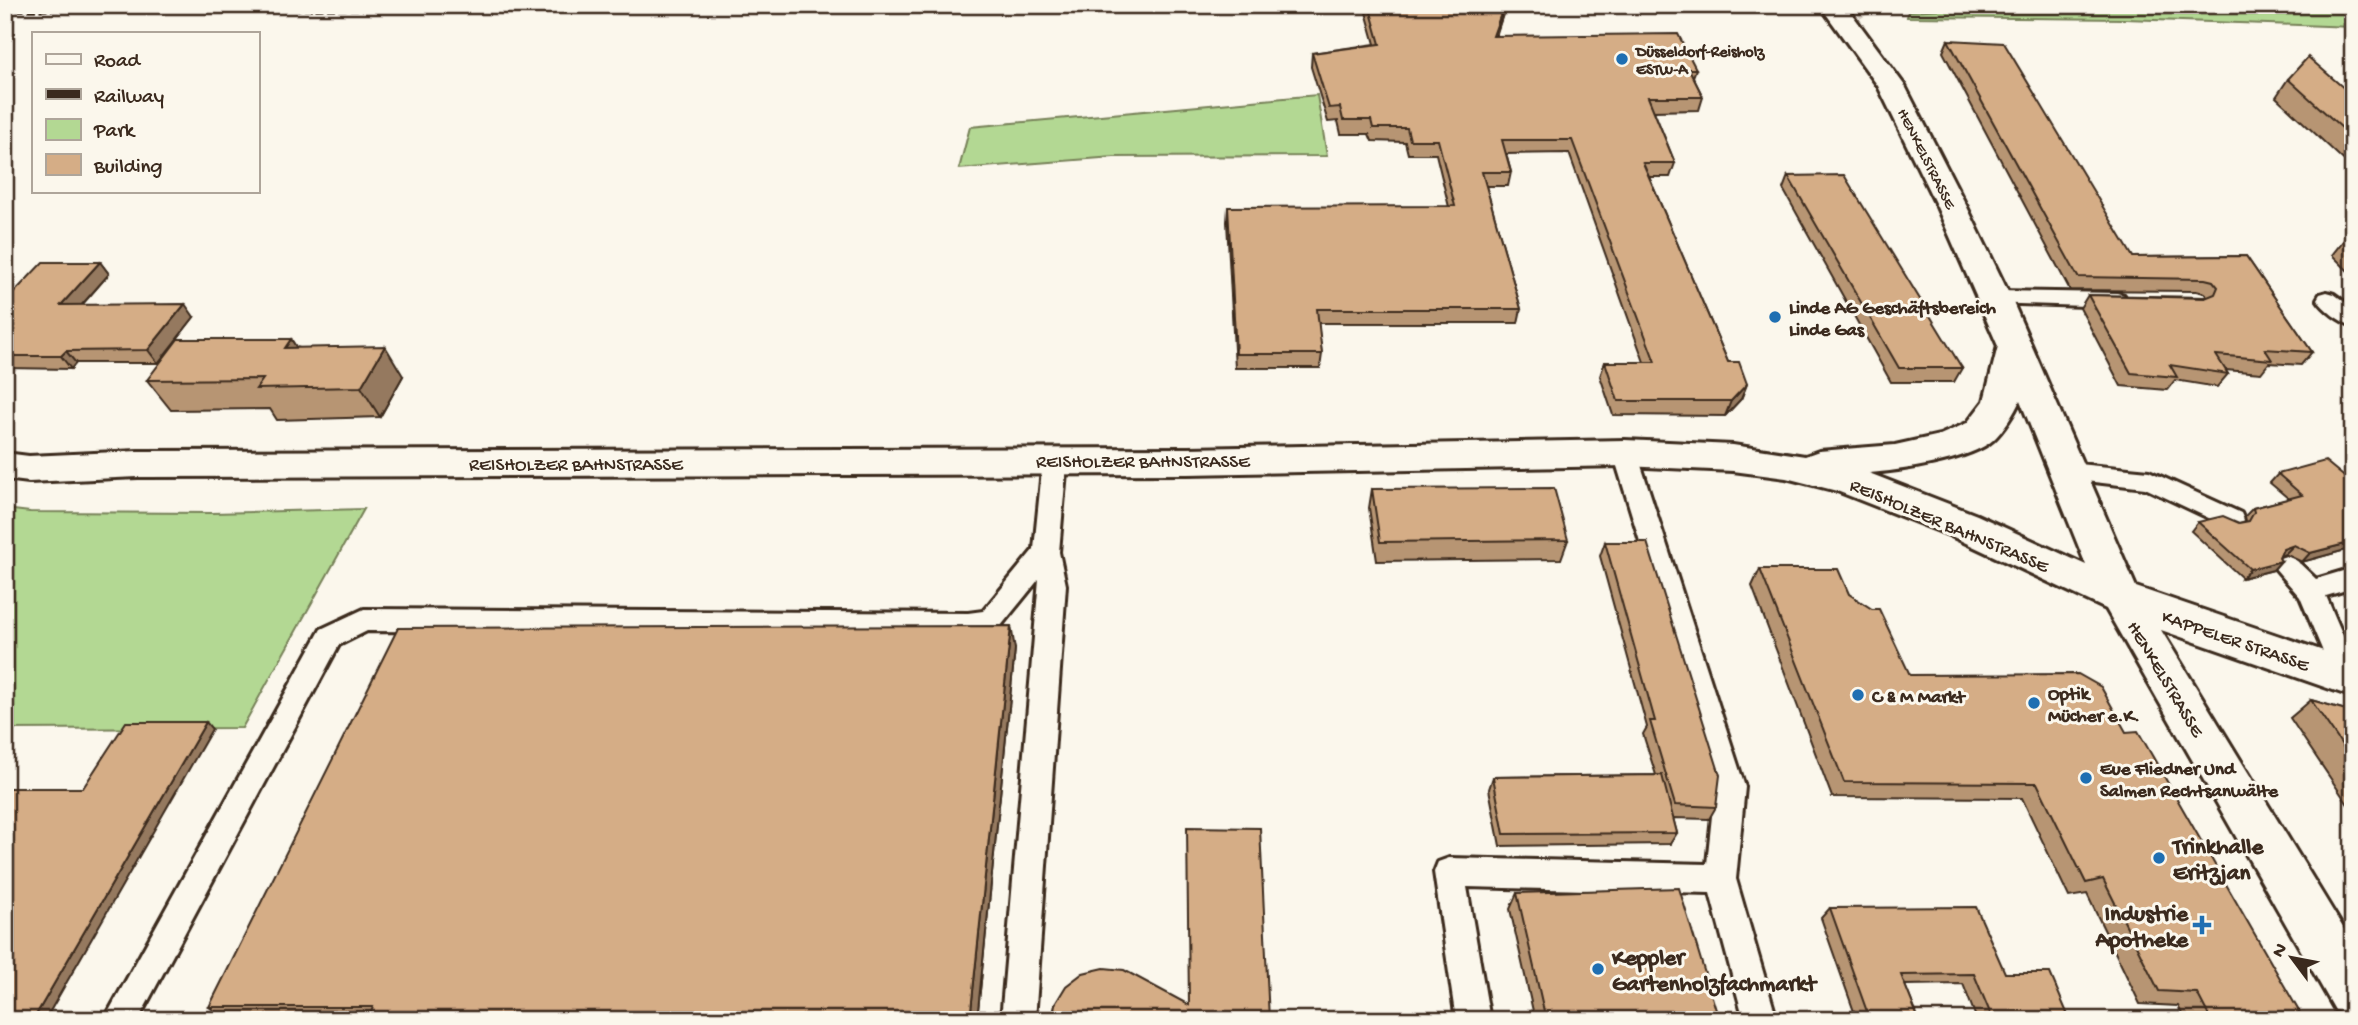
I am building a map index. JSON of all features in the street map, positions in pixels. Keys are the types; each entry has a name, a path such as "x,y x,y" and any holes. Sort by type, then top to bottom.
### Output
{"street":[{"name":"HENKELSTRASSE","path":"1838,11 1891,86 1995,298 2120,598 2353,992"},
{"name":"HENKELSTRASSE","path":"1875,24 1891,86"},
{"path":"1786,465 1846,464 1895,458 1949,446 1980,432 2001,403 2014,347"},
{"name":"REISHOLZER BAHNSTRASSE","path":"5,441 75,450 138,464"},
{"name":"REISHOLZER BAHNSTRASSE","path":"5,467 29,469 138,464 1202,461 1625,453 1721,457 1786,465 1845,479 1964,525 2120,598"},
{"name":"KAPPELER STRASSE","path":"2120,598 2280,656 2350,678"}],"lane":[{"path":"1995,298 2143,300"},
{"path":"2327,299 2353,319"},
{"path":"1625,453 1730,787 1721,879 1761,1020"},
{"path":"1018,1020 1054,585 1046,552 1055,460"},
{"path":"2068,472 2149,480 2232,520"},
{"path":"120,1020 330,637 364,620 968,624 991,620 1046,552"},
{"path":"2286,566 2311,591 2350,678"},
{"path":"2311,591 2353,578"},
{"path":"1473,1020 1450,872 1721,879"}],"green space":[{"path":"2023,5 2353,5 2353,27 2125,19 1907,17 1908,11"},
{"path":"1317,95 1327,156 1114,157 959,169 970,127"},
{"path":"5,509 30,512 212,513 364,509 242,728 5,729"}],"building":[{"path":"1369,5 1504,5 1493,36 1678,34 1696,69 1689,69 1703,97 1648,97 1675,163 1643,163 1728,362 1739,362 1747,384 1731,401 1618,401 1605,362 1655,362 1572,140 1502,140 1511,172 1482,172 1521,309 1317,309 1322,354 1236,354 1228,207 1455,206 1438,140 1410,140 1407,128 1373,128 1371,120 1343,120 1340,107 1329,108 1312,53 1380,44"},
{"path":"1948,40 2004,43 2133,257 2246,256 2312,352 2265,349 2272,360 2216,355 2228,374 2170,365 2177,377 2131,373 2088,295 2205,298 2215,294 2218,287 2213,281 2205,279 2078,277"},
{"path":"2308,57 2353,96 2353,138 2288,79"},
{"path":"1844,175 1962,368 1899,368 1788,176"},
{"path":"43,262 100,262 61,305 185,304 148,350 66,351 61,356 5,356 5,302"},
{"path":"178,339 291,339 285,348 385,346 361,387 256,389 263,379 147,380"},
{"path":"2325,461 2353,484 2353,542 2310,553 2294,545 2283,549 2279,558 2281,561 2250,569 2198,522 2223,516 2239,523 2249,521 2254,512 2253,508 2302,495 2278,474"},
{"path":"1554,488 1568,540 1380,542 1372,489"},
{"path":"1605,542 1647,542 1720,775 1716,807 1675,805 1650,721 1655,721"},
{"path":"1760,569 1838,569 1849,594 1872,609 1879,609 1910,675 2078,674 2101,687 2126,732 2138,731 2304,1020 2211,1020 2197,993 2159,991 2103,879 2086,883 2037,783 1844,782"},
{"path":"1011,626 970,1020 368,1020 373,1007 209,1007 398,628"},
{"path":"2311,700 2353,712 2353,761"},
{"path":"126,722 206,722 33,1020 5,1020 5,788 83,788"},
{"path":"1662,775 1677,833 1504,834 1493,777"},
{"path":"1187,827 1260,828 1269,1020 1052,1020 1055,1004 1066,986 1083,973 1104,968 1124,970 1189,1005"},
{"path":"1679,888 1719,1020 1546,1020 1517,893"},
{"path":"1976,907 2005,973 2050,973 2070,1020 1993,1020 1974,974 1901,975 1919,1020 1870,1020 1830,908"}],"tunnel":[{"path":"1868,5 1872,11"}],"railway":[{"path":"5,10 1391,5"}],"place":[{"name":"Düsseldorf-Reisholz ESTW-A","path":"1622,59"},
{"name":"Linde AG Geschäftsbereich Linde Gas","path":"1775,317"},
{"name":"C & M Markt","path":"1858,695"},
{"name":"Optik Mücher e.K.","path":"2034,703"},
{"name":"Eue Fliedner Und Salmen Rechtsanwälte","path":"2086,778"},
{"name":"Trinkhalle Eritzjan","path":"2159,858"},
{"name":"Industrie Apotheke","path":"2202,925"},
{"name":"Keppler Gartenholzfachmarkt","path":"1598,969"}]}
